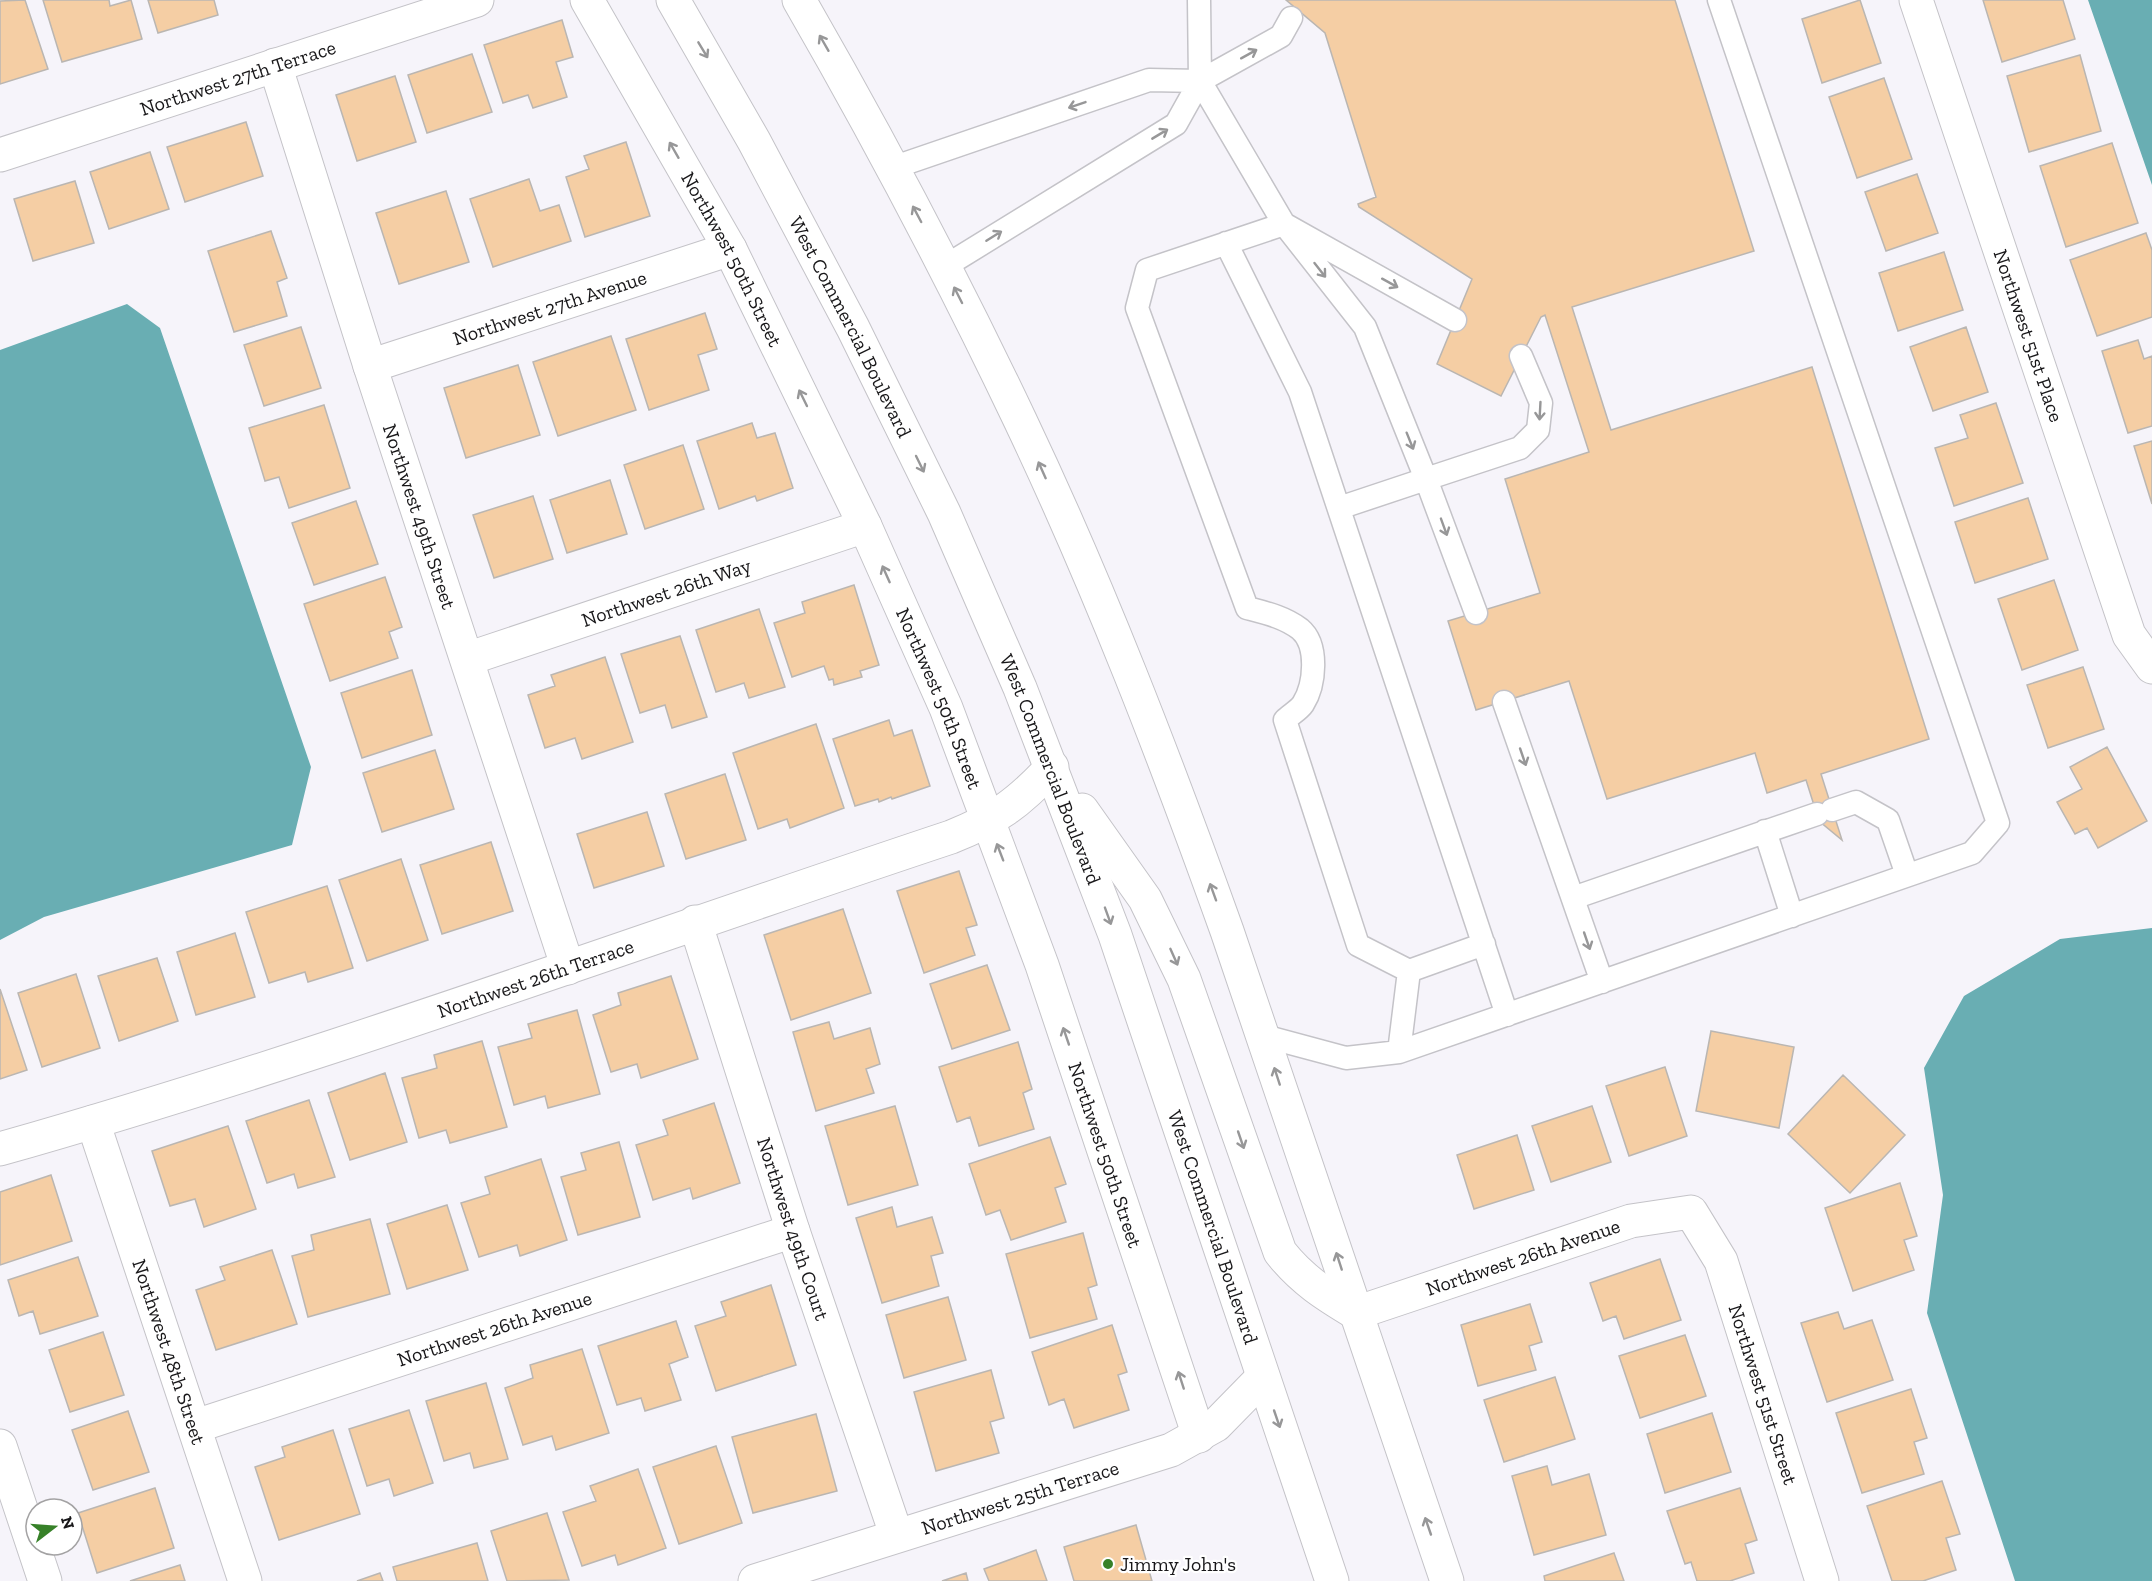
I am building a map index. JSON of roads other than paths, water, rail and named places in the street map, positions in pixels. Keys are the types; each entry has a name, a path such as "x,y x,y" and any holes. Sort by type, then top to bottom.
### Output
{"main road":[{"name":"Northwest 27th Terrace","path":"0,155 477,0"},
{"name":"Northwest 50th Street","path":"588,0 730,249 865,526 946,708 1078,1069 1199,1436"},
{"name":"West Commercial Boulevard","path":"673,0 771,172 896,415 949,524 1052,767 1115,935 1332,1581"},
{"path":"799,0 892,168 1021,422 1110,627 1191,831 1264,1036 1447,1581"},
{"name":"Northwest 51st Place","path":"1916,0 2129,635 2152,667"},
{"name":"Northwest 49th Street","path":"275,65 370,366 568,968"},
{"name":"Northwest 27th Avenue","path":"370,366 730,249"},
{"name":"Northwest 26th Way","path":"467,659 865,526"},
{"name":"Northwest 26th Terrace","path":"0,1149 93,1122 568,968 695,922 989,822 1028,791 1052,767"},
{"path":"1052,767 1145,899 1165,938 1198,1014 1280,1252 1297,1273 1313,1287 1356,1313"},
{"name":"Northwest 49th Court","path":"695,922 793,1232 896,1534"},
{"name":"Northwest 48th Street","path":"93,1122 196,1426 245,1581"},
{"name":"Northwest 26th Avenue","path":"1356,1313 1631,1221 1691,1212"},
{"name":"Northwest 51st Street","path":"1691,1212 1721,1261 1822,1581"},
{"name":"Northwest 26th Avenue","path":"196,1426 793,1232"},
{"name":"Northwest 25th Terrace","path":"755,1581 896,1534 1171,1450 1199,1436 1228,1415 1263,1377"},
{"path":"0,1446 45,1581"}],"lane":[{"path":"1199,0 1200,81 1284,224 1365,327 1426,479 1476,613"},
{"path":"1264,1036 1346,1058 1399,1053 1972,853 1998,823 1719,0"},
{"path":"892,168 1149,80 1200,81 1281,36 1291,18"},
{"path":"944,267 1176,124 1200,81"},
{"path":"1455,320 1284,224 1147,270 1137,308 1247,608 1280,617 1302,631 1313,656 1313,679 1302,705 1285,720 1358,945 1410,971 1484,944"},
{"path":"1226,243 1300,392 1507,1015"},
{"path":"1339,508 1520,448 1538,430 1541,403 1521,356"},
{"path":"1504,702 1602,982"},
{"path":"1573,898 1856,802 1888,820 1907,875"},
{"path":"1765,831 1792,916"},
{"path":"1399,1053 1410,971"}],"water":[{"path":"2088,0 2152,0 2152,185"},
{"path":"127,304 160,328 311,767 292,845 44,917 0,940 0,350"},
{"path":"2152,928 2152,1581 2015,1581 1927,1313 1943,1195 1924,1068 1964,996 2060,939"}],"place":[{"name":"Jimmy John's","path":"1108,1564"}]}
